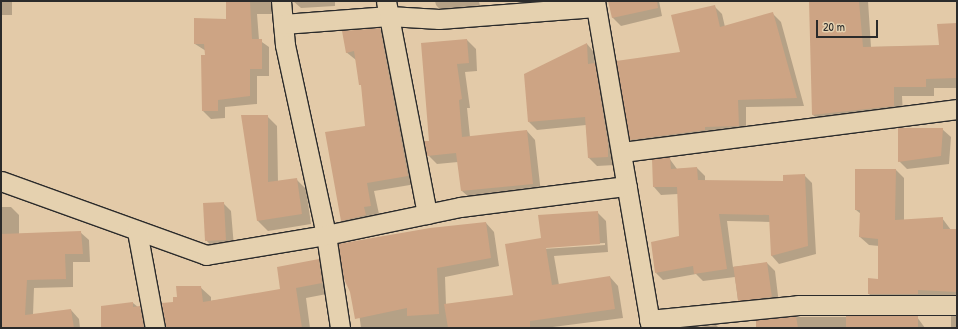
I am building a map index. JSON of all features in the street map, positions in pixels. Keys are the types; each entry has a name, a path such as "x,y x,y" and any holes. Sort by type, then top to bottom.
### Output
{"street":[{"path":"281,1 285,45 326,235 340,328"},
{"path":"284,24 388,8 439,19 596,4 650,324 798,304 957,304"},
{"path":"388,8 427,214"},
{"path":"622,152 957,108"},
{"path":"1,181 206,255 326,235 427,214 627,186"},
{"path":"136,231 155,328"}],"building":[{"path":"226,1 250,1 252,39 262,39 262,69 250,69 250,96 218,100 218,111 202,111 201,55 205,55 204,44 194,44 194,18 226,19"},
{"path":"608,1 657,1 658,8 612,18"},
{"path":"809,1 859,1 863,47 939,45 937,24 957,23 957,78 926,79 926,87 894,87 894,106 812,115"},
{"path":"715,5 720,27 773,12 797,98 738,100 739,126 705,127 705,130 630,140 616,61 680,52 671,15"},
{"path":"380,28 408,176 367,183 371,206 364,207 366,215 341,221 325,132 365,126 361,85 359,85 354,51 346,53 342,31"},
{"path":"467,39 469,63 457,64 462,99 459,100 462,137 527,130 533,184 461,191 456,153 427,156 424,141 429,141 421,43"},
{"path":"587,43 588,64 595,63 608,144 608,157 588,158 585,117 528,122 524,74"},
{"path":"241,115 268,115 268,182 297,178 302,214 257,221"},
{"path":"898,128 943,128 941,156 898,162"},
{"path":"670,157 671,169 697,167 698,180 783,181 783,175 805,174 808,246 771,256 769,215 719,214 727,269 694,274 693,266 655,273 651,242 679,236 677,187 653,187 652,159"},
{"path":"855,169 896,169 895,220 943,217 943,229 957,229 957,292 918,290 918,294 868,294 868,278 878,279 878,239 859,237 860,210 855,210"},
{"path":"224,202 226,240 205,241 203,203"},
{"path":"598,211 600,244 546,248 552,285 610,276 615,309 530,321 530,328 448,328 444,304 513,295 505,244 541,238 538,215"},
{"path":"486,222 491,258 437,268 439,314 407,316 407,308 355,319 350,292 344,279 338,244 430,228"},
{"path":"81,231 83,254 65,254 66,279 27,280 25,315 71,309 74,328 1,328 1,234"},
{"path":"319,259 322,283 296,288 302,328 166,328 162,303 173,302 173,297 177,297 176,286 201,286 203,302 280,289 277,267"},
{"path":"767,262 772,297 738,301 733,267"},
{"path":"133,302 133,307 140,306 144,328 101,328 101,306"},
{"path":"796,316 798,328 756,328 756,320"},
{"path":"846,316 918,316 918,328 846,328"}]}
